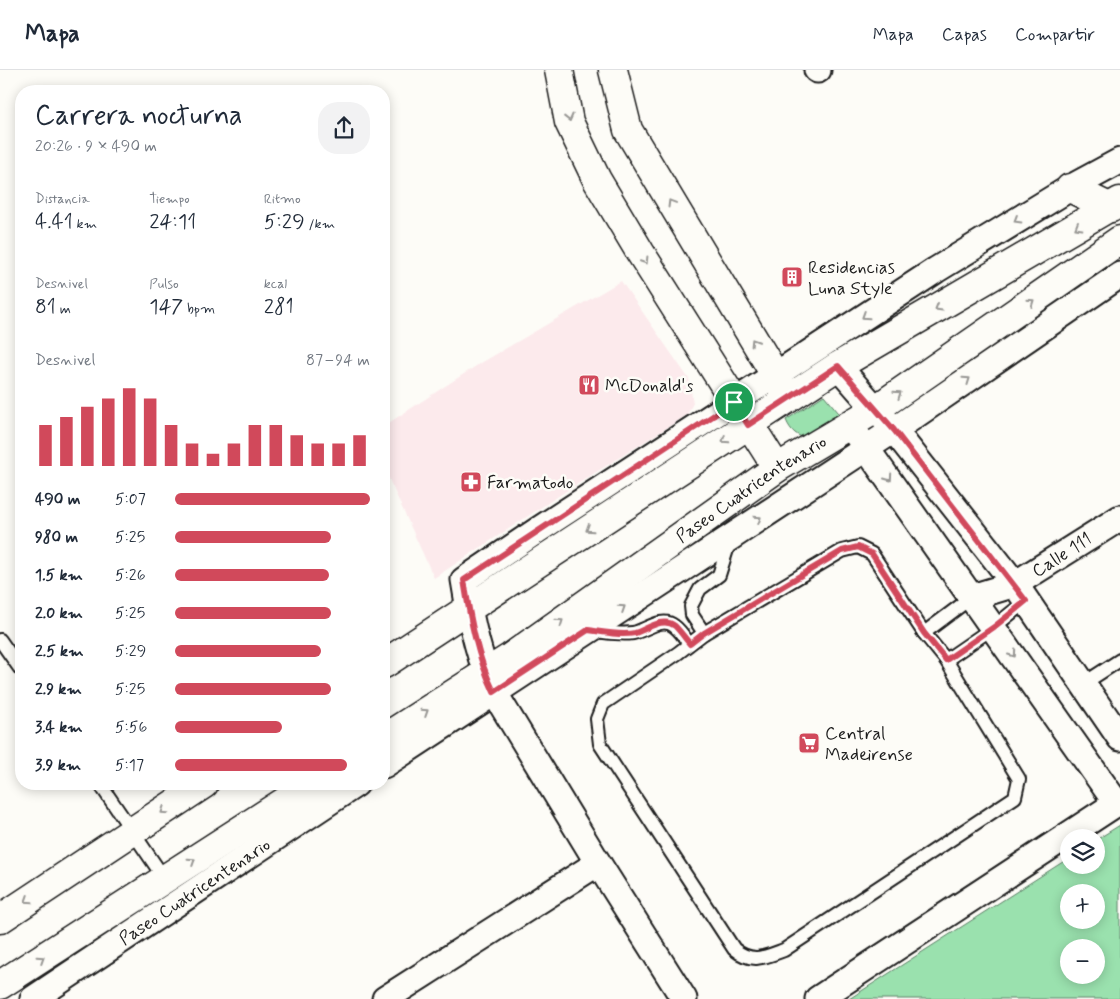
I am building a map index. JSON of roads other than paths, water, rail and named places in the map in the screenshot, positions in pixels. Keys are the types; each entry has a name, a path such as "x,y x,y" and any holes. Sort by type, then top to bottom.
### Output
{"street":[{"path":"560,70 569,122 597,180 748,425 777,468"},
{"path":"613,70 628,130 789,398"},
{"path":"684,999 598,863 489,683 468,608 464,580 936,270 1070,188 1120,161"},
{"path":"1070,188 1115,205"},
{"path":"390,660 838,366 1115,205"},
{"name":"Paseo Cuatricentenario","path":"390,761 489,683 519,651 777,468 876,409 1120,240"},
{"name":"Paseo Cuatricentenario","path":"390,735 588,630 868,448 1120,275"},
{"path":"838,366 894,430 1020,592 1120,738"},
{"path":"818,999 1118,803 868,448 849,425"},
{"name":"Calle 111","path":"972,597 1020,592 1120,518"},
{"path":"0,919 195,790"},
{"name":"Paseo Cuatricentenario","path":"0,985 303,790"},
{"name":"Paseo Cuatricentenario","path":"33,999 347,790"},
{"path":"385,999 598,863"}],"lane":[{"path":"704,633 692,615 690,606 700,589 719,575 731,537"},
{"path":"858,547 872,554 924,633 946,660 1019,779 1014,797 784,950 760,959 743,956 734,949 600,744 597,719 603,704 704,633 842,551 858,547"},
{"path":"946,660 994,627 1020,592"},
{"path":"924,633 972,597"},
{"path":"588,630 620,634 635,633 662,623 669,623 674,625 690,644"},
{"path":"0,640 15,661"},
{"path":"1083,684 1120,660"},
{"path":"104,790 164,878"}],"place":[{"name":"Residencias Luna Style","path":"792,277"},
{"name":"McDonald's","path":"589,385"},
{"name":"Farmatodo","path":"471,482"},
{"name":"Central Madeirense","path":"809,743"}]}
